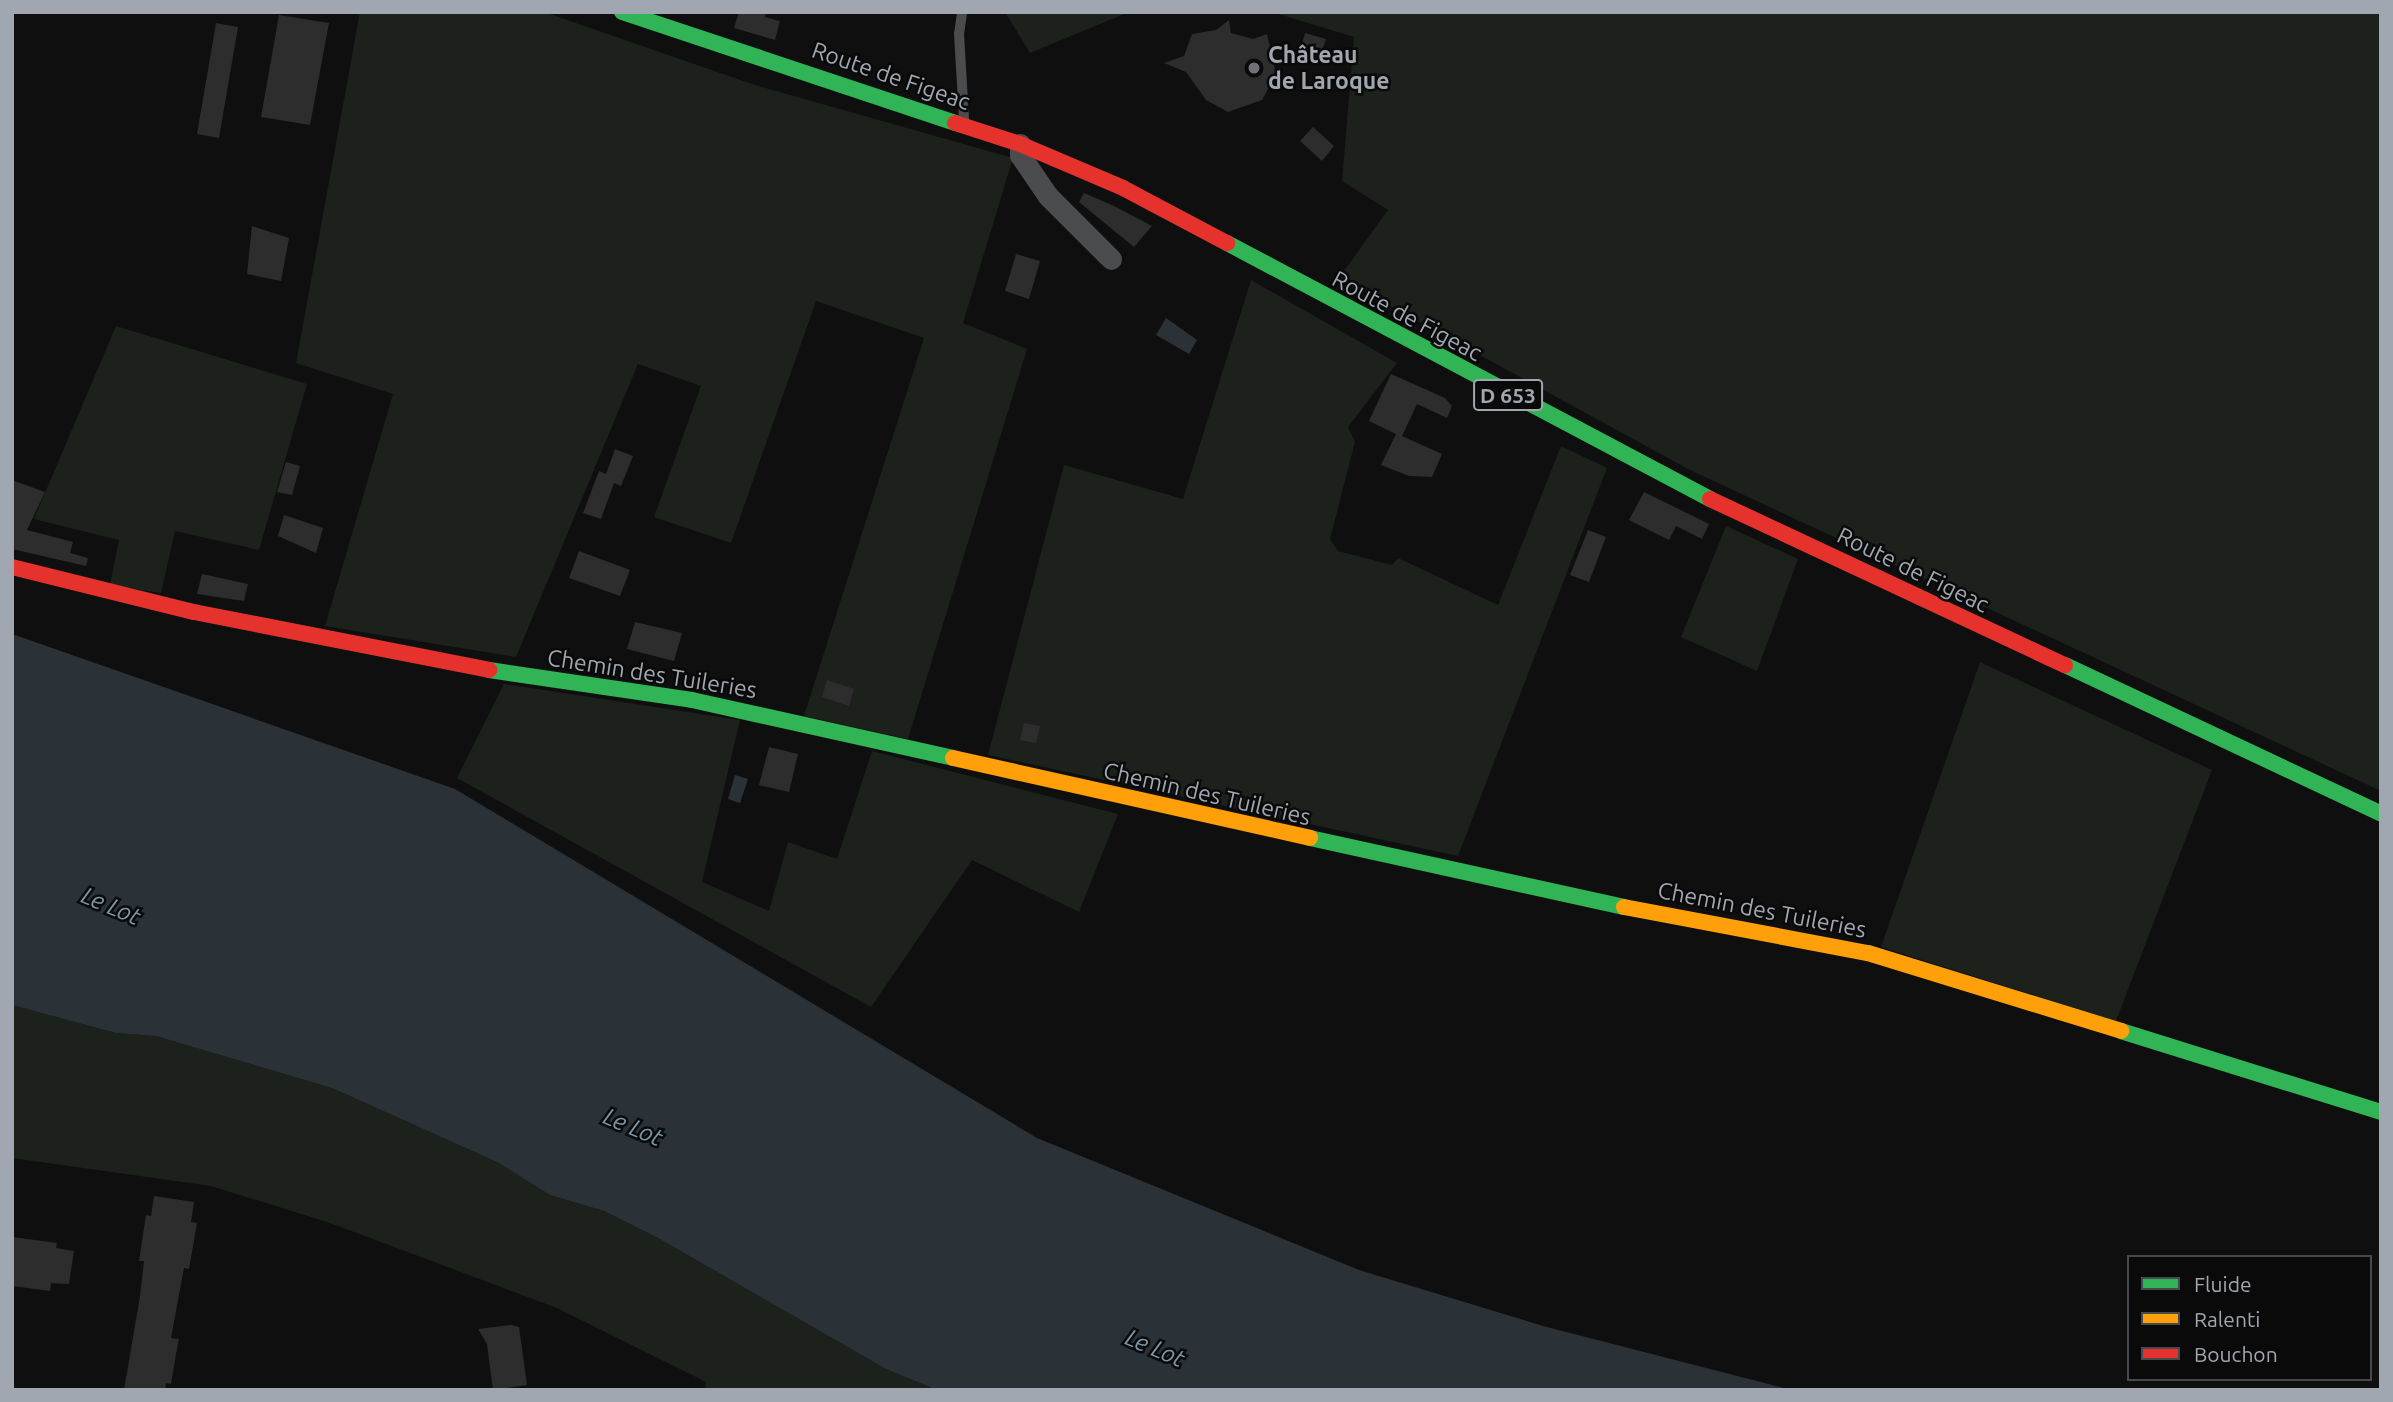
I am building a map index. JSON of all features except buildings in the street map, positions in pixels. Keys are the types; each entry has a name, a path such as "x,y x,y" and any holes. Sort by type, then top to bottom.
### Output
{"street":[{"name":"Route de Figeac","path":"622,12 1020,144 1123,188 1656,473 2381,814"},
{"path":"1020,144 1020,155 1048,196 1111,259"},
{"name":"Chemin des Tuileries","path":"12,567 194,612 461,664 692,700 1556,893 1868,953 2381,1112"}],"lane":[{"path":"962,13 959,34 964,125"}],"shaded area":[{"path":"360,12 544,12 755,85 1013,158 963,323 1027,349 908,739 804,716 924,338 816,301 731,543 654,517 701,386 638,364 516,657 325,626 393,394 296,363"},
{"path":"1005,12 1129,12 1030,53"},
{"path":"1272,12 2381,12 2381,791 1690,470 1339,278 1388,210 1342,181 1354,37"},
{"path":"1251,280 1397,363 1348,427 1355,442 1330,539 1338,551 1392,565 1398,558 1498,605 1561,446 1607,468 1458,856 988,755 1064,465 1183,499"},
{"path":"116,326 307,384 259,550 175,531 161,593 110,585 119,540 34,519"},
{"path":"1726,526 1798,559 1757,671 1681,637"},
{"path":"1980,662 2212,770 2116,1021 1881,947"},
{"path":"504,684 740,720 702,882 769,911 788,842 837,859 872,751 1118,814 1079,912 972,860 871,1007 457,778"},
{"path":"12,1005 116,1033 156,1036 332,1088 497,1162 550,1195 604,1211 658,1238 886,1369 937,1390 705,1390 706,1382 557,1308 330,1223 211,1186 12,1158"}],"water":[{"path":"1166,318 1197,340 1189,354 1156,335"},
{"name":"Le Lot","path":"12,634 455,789 1037,1138 1359,1270 1543,1326 1792,1390 937,1390 886,1369 658,1238 604,1211 550,1195 497,1162 332,1088 156,1036 116,1033 12,1005"},
{"path":"735,775 748,779 740,803 728,799"}],"traffic: fast":[{"path":"622,12 955,123"},
{"path":"1227,243 1710,499"},
{"path":"2065,665 2381,814"},
{"path":"489,670 692,700 953,758"},
{"path":"1310,838 1624,907"},
{"path":"2121,1031 2381,1112"}],"traffic: slow":[{"path":"953,758 1310,838"},
{"path":"1624,907 1868,953 2121,1031"}],"traffic: jam":[{"path":"955,123 1020,144 1123,188 1227,243"},
{"path":"1710,499 2065,665"},
{"path":"12,567 194,612 489,670"}],"place":[{"name":"Château de Laroque","path":"1254,68"}]}
